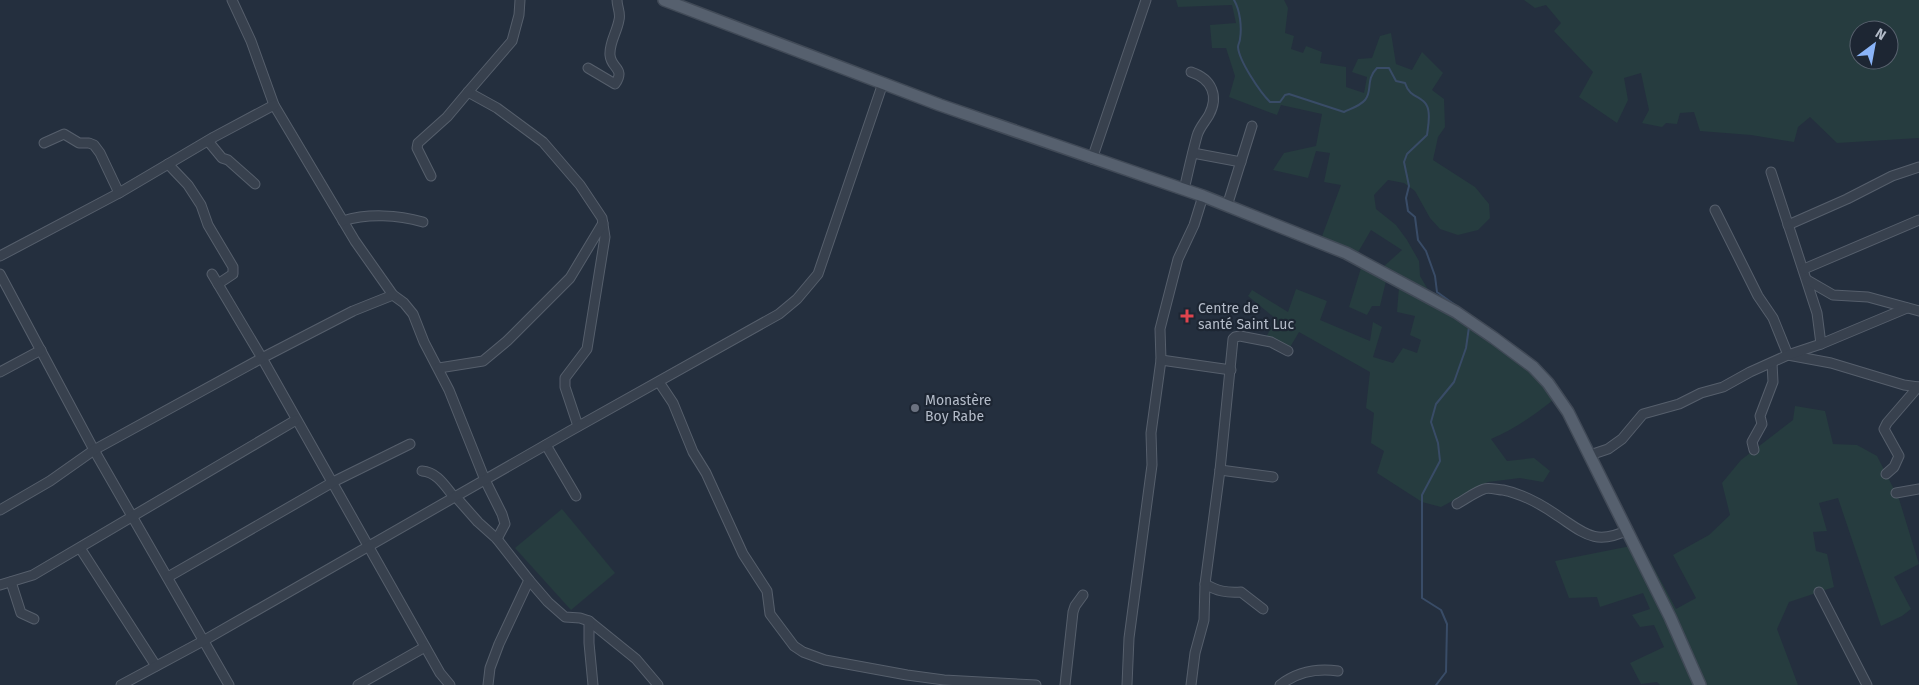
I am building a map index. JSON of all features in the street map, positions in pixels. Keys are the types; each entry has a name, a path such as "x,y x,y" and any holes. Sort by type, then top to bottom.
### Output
{"main road":[{"path":"664,0 940,105 1203,196 1346,253 1456,312 1533,367 1548,383 1568,412 1675,626 1700,685"}],"street":[{"path":"232,0 251,41 274,105 355,241 393,294 404,303 412,314 424,342 439,368 460,414 485,480 502,514 505,524 497,538"},
{"path":"431,176 417,148 418,143 447,117 512,41 519,15 520,0"},
{"path":"588,68 614,84 619,77 619,72 610,59 619,20 617,0"},
{"path":"1092,159 1146,0"},
{"path":"1184,190 1197,135 1211,111 1214,98 1206,80 1191,72"},
{"path":"121,685 203,641 368,545 779,314 811,284 822,265 883,83"},
{"path":"468,92 497,108 543,142 580,185 602,218 605,237 587,349 566,378 565,387 578,426"},
{"path":"0,256 119,193 274,105"},
{"path":"1227,206 1252,126"},
{"path":"44,143 64,134 78,142 94,145 100,153 119,193"},
{"path":"208,141 222,158 228,160 255,184"},
{"path":"1193,153 1241,162"},
{"path":"168,164 188,185 201,205 208,225 233,267 233,274 218,284"},
{"path":"1788,225 1847,199 1892,176 1919,167"},
{"path":"1771,172 1817,313 1821,344"},
{"path":"1127,685 1129,638 1152,465 1151,433 1161,360 1160,329 1178,259 1194,225 1203,196"},
{"path":"1715,210 1758,296 1773,318 1788,355"},
{"path":"343,221 373,216 423,222"},
{"path":"1804,269 1836,257 1877,237 1919,220"},
{"path":"439,368 483,361 507,341 570,278 603,223"},
{"path":"0,274 94,450 229,685"},
{"path":"212,274 333,482 440,673 450,685"},
{"path":"1806,280 1833,295 1868,297 1919,311"},
{"path":"0,510 50,481 94,450 262,358 353,311 393,294"},
{"path":"1590,455 1608,449 1622,439 1643,414 1679,404 1701,393 1722,387 1788,355 1821,344 1907,308"},
{"path":"1191,685 1195,653 1204,620 1205,584 1220,470 1233,339 1235,337 1271,342 1288,351"},
{"path":"0,372 41,350"},
{"path":"1788,355 1831,363 1918,387 1884,429 1899,456 1894,467 1886,474"},
{"path":"1161,360 1231,370"},
{"path":"1754,450 1752,442 1762,424 1760,416 1773,382 1772,363"},
{"path":"659,382 673,402 693,452 710,482 743,554 767,591 770,614 794,646 803,652 848,665 944,680 1036,685"},
{"path":"0,585 34,575 296,420"},
{"path":"168,577 333,482 410,444"},
{"path":"546,445 576,496"},
{"path":"1220,470 1273,476"},
{"path":"422,471 437,477 478,522 497,538 548,602 565,617 589,621 636,658 658,685"},
{"path":"1457,504 1485,488 1514,492 1538,503 1585,534 1602,537 1617,536 1628,530"},
{"path":"1896,493 1919,489"},
{"path":"80,548 156,666"},
{"path":"488,685 490,668 499,644 529,580"},
{"path":"11,582 21,613 34,619"},
{"path":"1205,584 1215,590 1226,593 1241,592 1263,609"},
{"path":"1819,592 1867,685"},
{"path":"1065,685 1073,612 1083,595"},
{"path":"589,621 593,685"},
{"path":"358,685 425,647"},
{"path":"1280,685 1296,675 1311,670 1326,669 1338,671"}],"green space":[{"path":"1176,0 1284,0 1288,8 1285,33 1294,36 1291,49 1303,53 1306,46 1322,52 1320,63 1346,67 1346,87 1364,93 1367,77 1352,72 1358,59 1372,58 1380,36 1391,33 1396,64 1412,70 1422,52 1443,73 1432,90 1444,99 1445,127 1438,137 1433,160 1475,187 1489,204 1490,218 1478,230 1458,235 1440,229 1430,218 1415,191 1404,183 1388,180 1374,195 1376,209 1396,225 1407,240 1419,261 1420,276 1430,293 1536,364 1552,401 1523,422 1491,439 1507,461 1534,458 1550,471 1543,482 1520,478 1488,482 1441,507 1422,502 1377,473 1384,451 1371,443 1374,413 1366,408 1370,372 1299,332 1289,349 1265,339 1276,319 1248,296 1252,290 1288,312 1296,289 1327,301 1320,320 1370,341 1373,322 1382,327 1373,357 1393,363 1403,348 1417,353 1421,340 1410,335 1415,316 1397,312 1399,287 1386,281 1380,306 1372,306 1367,315 1349,307 1361,268 1321,239 1341,185 1324,182 1330,153 1316,151 1308,178 1273,170 1284,153 1316,146 1322,114 1281,105 1277,115 1229,97 1235,76 1226,48 1212,48 1210,25 1236,23 1232,5 1178,7","holes":["1371,230 1402,250 1382,268 1357,254"]},
{"path":"1524,0 1919,0 1919,138 1837,143 1810,117 1798,127 1794,142 1751,135 1700,131 1694,112 1680,113 1677,124 1666,123 1662,127 1642,123 1649,110 1641,73 1624,78 1628,100 1617,123 1579,97 1593,72 1554,31 1561,23 1546,5 1535,8"},
{"path":"1795,406 1825,411 1833,444 1857,445 1877,456 1899,499 1919,564 1894,577 1911,609 1902,616 1881,626 1838,498 1819,503 1827,531 1813,532 1816,551 1827,554 1834,587 1789,602 1777,629 1798,685 1660,685 1657,682 1641,684 1630,663 1664,647 1654,625 1640,627 1632,615 1650,609 1643,593 1600,607 1597,597 1569,598 1555,561 1641,544 1676,609 1696,598 1673,555 1709,535 1730,515 1722,483 1741,460 1793,420"},
{"path":"562,509 615,573 571,610 515,548"}],"waterway":[{"path":"1234,0 1241,24 1239,53 1251,76 1270,102 1280,102 1285,95 1289,94 1344,112 1358,106 1365,100 1369,93 1371,77 1377,68 1389,68 1396,81 1405,83 1410,92 1425,103 1429,113 1427,135 1407,154 1404,162 1409,186 1406,198 1408,211 1415,217 1418,240 1426,251 1435,276 1437,292 1458,307"},
{"path":"1436,685 1446,672 1447,624 1441,610 1422,598 1422,495 1440,461 1438,443 1431,422 1436,404 1454,382 1466,348 1469,327"}],"place":[{"name":"Centre de santé Saint Luc","path":"1187,316"},
{"name":"Monastère Boy Rabe","path":"915,408"}]}
